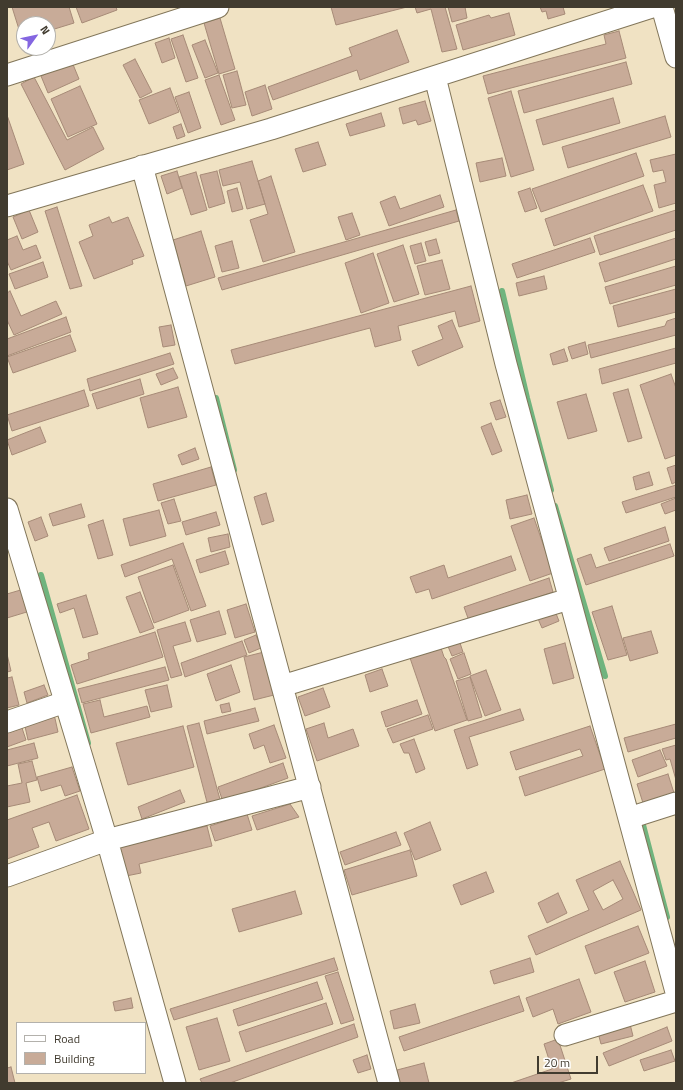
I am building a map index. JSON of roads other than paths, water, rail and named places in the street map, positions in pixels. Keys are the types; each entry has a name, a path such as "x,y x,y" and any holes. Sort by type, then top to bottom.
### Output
{"street":[{"path":"7,75 218,7"},
{"path":"7,206 271,129 652,7"},
{"path":"662,7 676,57"},
{"path":"435,77 506,364 676,992"},
{"path":"142,166 389,1083"},
{"path":"7,508 107,840 175,1083"},
{"path":"282,686 569,599"},
{"path":"7,722 65,702"},
{"path":"7,876 107,840 310,788"},
{"path":"629,818 676,803"},
{"path":"565,1035 676,1001"}],"waterway":[{"path":"502,291 527,398 551,490"},
{"path":"216,398 234,470"},
{"path":"555,506 605,676"},
{"path":"41,575 88,743"},
{"path":"642,821 667,917"}]}
